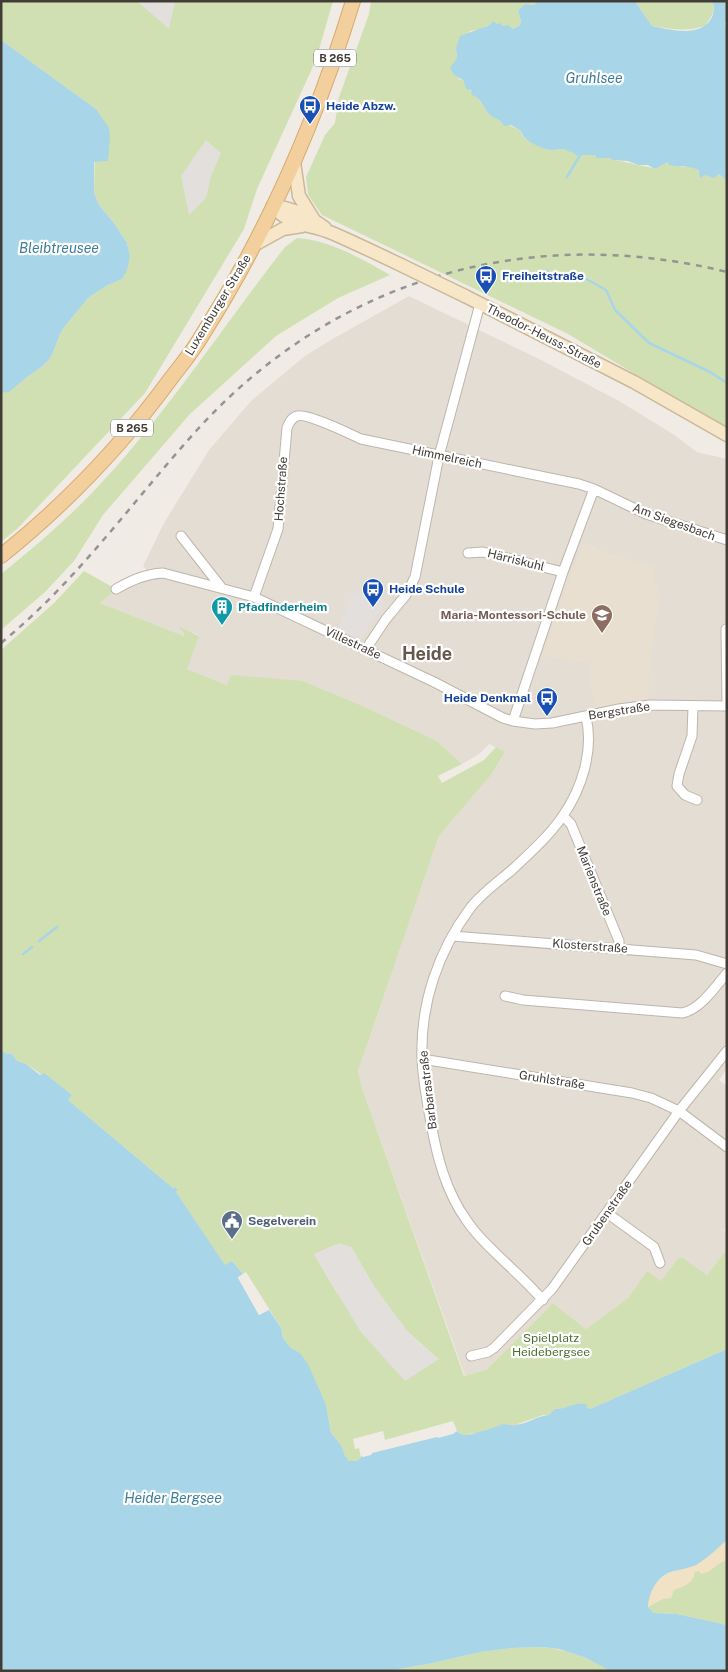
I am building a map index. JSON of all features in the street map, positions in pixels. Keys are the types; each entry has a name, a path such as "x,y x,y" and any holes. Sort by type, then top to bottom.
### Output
{"main road":[{"name":"Luxemburger Straße","path":"1,556 66,500 112,453 155,401 200,338 254,245 294,162 339,46 352,1"},
{"path":"294,162 299,196 314,220"},
{"name":"Theodor-Heuss-Straße","path":"273,206 291,209 314,220 330,232 465,296 634,382 727,435"},
{"name":"Theodor-Heuss-Straße","path":"273,206 286,218 302,226 330,232"},
{"path":"254,245 283,229 302,226"}],"street":[{"path":"366,649 386,619 406,595 415,577 439,456 480,304"},
{"name":"Hochstraße","path":"254,597 278,528 287,428 290,420 296,416 302,416"},
{"name":"Himmelreich","path":"302,416 331,425 361,439 579,484 594,489"},
{"path":"512,721 563,572 594,489"},
{"name":"Am Siegesbach","path":"594,489 646,514 727,540"},
{"path":"181,536 221,587"},
{"name":"Härriskuhl","path":"468,553 483,552 563,572"},
{"name":"Villestraße","path":"116,589 136,578 163,573 254,597 366,649 512,721"},
{"name":"Bergstraße","path":"512,721 523,724 543,724 650,705 727,706 726,629"},
{"path":"693,706 692,736 679,774 677,786 685,795 697,800"},
{"name":"Barbarastraße","path":"543,1300 489,1247 467,1222 453,1199 435,1144 422,1060 425,1014 432,980 442,954 472,907 537,846 563,816 584,770 589,730 586,716"},
{"name":"Marienstraße","path":"563,816 571,824 619,941 619,948"},
{"name":"Klosterstraße","path":"452,936 696,955 727,964"},
{"path":"505,996 523,1000 682,1013 697,1006 727,973"},
{"name":"Grubenstraße","path":"471,1356 488,1352 494,1348 543,1300 607,1214 679,1111 727,1051"},
{"name":"Gruhlstraße","path":"422,1060 632,1092 651,1098 679,1111 727,1147"},
{"path":"607,1214 654,1247 660,1263"}],"shaded area":[{"path":"137,1 175,1 169,29"},
{"path":"206,140 221,153 211,176 206,198 189,215 181,176"},
{"path":"409,296 543,361 619,401 673,434 697,452 727,459 727,1069 719,1080 727,1086 727,1226 724,1230 727,1232 727,1249 707,1275 682,1257 661,1281 647,1272 628,1298 586,1329 553,1303 486,1370 465,1376 362,1088 358,1071 439,836 491,775 505,752 489,744 479,754 462,764 437,741 363,706 303,681 228,685 186,669 199,635 179,627 184,636 100,603 116,589 150,574 143,566 164,523 209,450 251,401 305,356"},
{"name":"Maria-Montessori-Schule","path":"582,543 596,546 596,550 623,556 624,558 655,567 654,580 660,594 649,670 648,699 633,700 595,708 590,678 591,663 542,656"},
{"path":"361,591 384,599 381,606 383,607 360,640 338,630 352,594 359,597"},
{"path":"339,1243 351,1247 375,1288 407,1331 439,1359 405,1381 360,1331 314,1254"}],"green space":[{"path":"1,1 333,1 316,60 257,189 244,229 145,393 18,528 1,542 1,393 9,391 43,366 51,357 62,330 88,298 106,286 122,279 130,256 127,243 99,205 94,193 96,109 1,40"},
{"path":"371,1 534,1 536,3 534,5 525,4 518,10 521,21 520,25 513,29 497,24 470,31 456,48 459,79 463,80 491,116 521,131 527,140 550,150 565,149 583,155 595,155 596,158 610,158 655,169 668,162 682,167 693,167 704,175 719,174 727,181 727,429 568,334 322,215 308,195 306,177 325,135 335,123 339,97 369,14"},
{"path":"635,1 712,1 714,8 705,26 692,29 672,29 652,26"},
{"path":"297,238 334,246 390,275 338,298 276,336 190,414 103,515 74,561 45,592 1,630 1,574 70,514 118,464 192,373 285,247"},
{"name":"Spielplatz Heidebergsee","path":"84,571 116,589 100,603 184,636 178,626 199,636 187,669 227,685 231,675 303,681 363,706 437,741 462,764 438,776 442,783 484,760 496,747 505,752 491,775 439,836 358,1071 362,1088 464,1376 486,1370 553,1303 586,1329 628,1298 647,1271 661,1281 678,1259 682,1257 707,1275 727,1249 727,1349 590,1409 568,1407 515,1425 501,1425 495,1429 467,1435 462,1435 457,1431 453,1421 385,1440 383,1431 353,1439 355,1449 359,1448 361,1458 356,1461 349,1461 345,1457 341,1445 331,1433 326,1405 300,1353 290,1347 283,1338 281,1328 246,1272 243,1274 232,1261 225,1266 176,1192 175,1187 173,1188 68,1100 72,1095 26,1064 17,1061 12,1054 1,1050 1,650 54,603","holes":["351,1247 375,1288 407,1331 438,1359 337,1293 314,1254"]},
{"path":"727,1540 727,1625 677,1614 654,1613 648,1607 665,1575 702,1561"},
{"path":"543,1647 578,1655 611,1671 388,1671 480,1652 511,1648"}],"sand":[{"path":"727,1540 726,1561 723,1561 708,1572 701,1574 699,1571 695,1572 690,1582 674,1590 671,1598 663,1599 648,1607 650,1594 654,1585 660,1579 667,1574 703,1560"}],"water":[{"name":"Gruhlsee","path":"534,1 635,1 652,26 685,31 701,28 707,24 713,13 712,1 727,1 727,20 725,23 727,31 727,181 719,174 714,178 705,175 700,178 699,171 696,169 669,165 668,162 655,169 648,165 638,165 628,161 596,158 595,155 579,157 565,149 548,149 534,144 522,135 521,131 511,125 504,126 500,121 491,116 478,98 472,95 471,90 466,89 463,80 454,75 450,68 457,58 456,48 460,36 490,25 493,21 503,26 508,25 513,29 520,25 521,21 518,10 525,4 534,5 536,3"},
{"name":"Bleibtreusee","path":"1,40 96,109 109,128 108,161 94,162 94,193 99,205 127,243 130,256 127,270 122,279 106,286 88,298 62,330 51,357 43,366 9,392 1,393"},
{"name":"Heider Bergsee","path":"1,1050 12,1054 17,1061 26,1064 40,1075 44,1073 72,1095 68,1100 173,1188 175,1187 178,1190 176,1192 225,1265 232,1261 243,1274 238,1278 259,1315 269,1310 281,1328 283,1338 290,1347 300,1353 308,1364 326,1405 331,1433 341,1445 349,1461 356,1461 361,1456 438,1438 457,1431 462,1435 466,1435 502,1424 519,1424 549,1415 555,1409 582,1403 586,1404 587,1408 590,1409 727,1349 727,1540 696,1565 663,1576 652,1590 648,1607 654,1613 677,1614 727,1625 727,1671 611,1671 586,1658 559,1649 543,1647 511,1648 480,1652 388,1671 1,1671"}],"pier":[{"path":"245,1273 241,1278 260,1312 268,1307 269,1309 259,1315 238,1277"}],"waterway":[{"path":"567,177 579,157"},
{"path":"547,271 554,280 581,276 606,290 615,310 649,343 710,372 727,383"},
{"path":"39,941 57,927"},
{"path":"23,954 32,947"}],"railway":[{"path":"1,643 55,594 197,430 251,378 310,334 373,300 439,276 509,260 580,255 653,258 727,272"}],"place":[{"name":"Heide Abzw.","path":"310,125"},
{"name":"Freiheitstraße","path":"486,295"},
{"name":"Heide Schule","path":"373,608"},
{"name":"Pfadfinderheim","path":"222,626"},
{"name":"Maria-Montessori-Schule","path":"602,634"},
{"name":"Heide Denkmal","path":"547,717"},
{"name":"Segelverein","path":"232,1240"}],"district":[{"name":"Heide","path":"427,653"}]}
